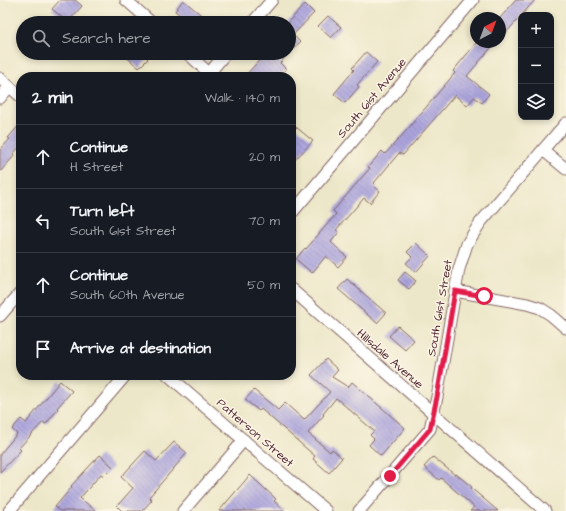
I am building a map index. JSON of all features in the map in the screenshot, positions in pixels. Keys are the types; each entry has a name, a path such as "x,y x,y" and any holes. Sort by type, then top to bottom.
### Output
{"street":[{"path":"126,0 144,16"},
{"path":"258,16 272,0"},
{"name":"South 61st Avenue","path":"296,208 473,0"},
{"path":"194,60 205,72"},
{"path":"210,72 220,60"},
{"path":"0,78 16,93"},
{"path":"0,98 9,87"},
{"name":"South 61st Street","path":"360,511 430,429 462,257 472,234 566,123"},
{"path":"543,150 566,169"},
{"path":"455,291 527,304 540,308 566,328"},
{"name":"Hillsdale Avenue","path":"296,294 545,511"},
{"path":"0,316 16,298"},
{"path":"9,511 122,380"},
{"name":"Patterson Street","path":"174,380 326,511"},
{"path":"183,511 244,440"}],"building":[{"path":"60,0 75,0 82,6 73,16 61,16 52,9"},
{"path":"183,0 202,16 181,16 175,11"},
{"path":"516,0 535,0 524,12 518,12 518,19 506,33 505,12"},
{"path":"305,4 314,13 296,32 296,16 294,16"},
{"path":"328,16 341,27 331,38 318,26"},
{"path":"296,38 300,42 296,46"},
{"path":"472,48 491,48 467,76 489,94 482,103 474,97 467,106 455,95 403,155 399,153 374,183 374,186 380,191 370,203 364,198 336,230 339,232 331,242 347,257 338,267 326,256 312,273 296,259 336,214 333,211 370,168 368,167 382,151 385,154 406,131 455,73 453,71"},
{"path":"366,52 377,62 357,85 359,87 345,103 334,94 354,70 352,68"},
{"path":"130,60 147,60 139,68"},
{"path":"260,60 283,60 280,63 286,69 283,72 249,72"},
{"path":"296,127 313,141 296,159"},
{"path":"16,129 16,151 13,154 14,156 0,172 0,150 10,139 8,138"},
{"path":"416,243 430,256 416,272 406,263 412,257 407,252"},
{"path":"405,272 416,281 409,289 398,280"},
{"path":"347,279 386,313 377,323 338,289"},
{"path":"398,326 414,340 405,350 389,336"},
{"path":"326,359 338,370 332,377 348,387 352,382 405,428 381,456 369,445 374,439 370,435 374,431 336,398 323,414 324,415 308,433 330,452 332,449 342,458 329,473 313,459 315,456 261,409 259,411 245,400 254,390 278,410 285,403 304,420 330,392 311,375"},
{"path":"60,381 72,391 57,408 58,409 46,424 43,422 19,448 21,450 0,472 0,454 17,434 12,429 21,419 26,423"},
{"path":"174,442 187,453 149,497 152,500 142,511 122,511 117,506 133,488 121,477 145,451 156,461"},
{"path":"100,455 113,467 104,476 101,474 80,498 96,511 60,511 55,507 72,487 71,486"},
{"path":"433,457 472,487 471,488 498,511 470,511 474,507 441,478 439,480 424,467"},
{"path":"250,475 276,499 274,501 285,511 219,511"}],"route":[{"path":"390,476 430,429 455,291 484,296"}]}
